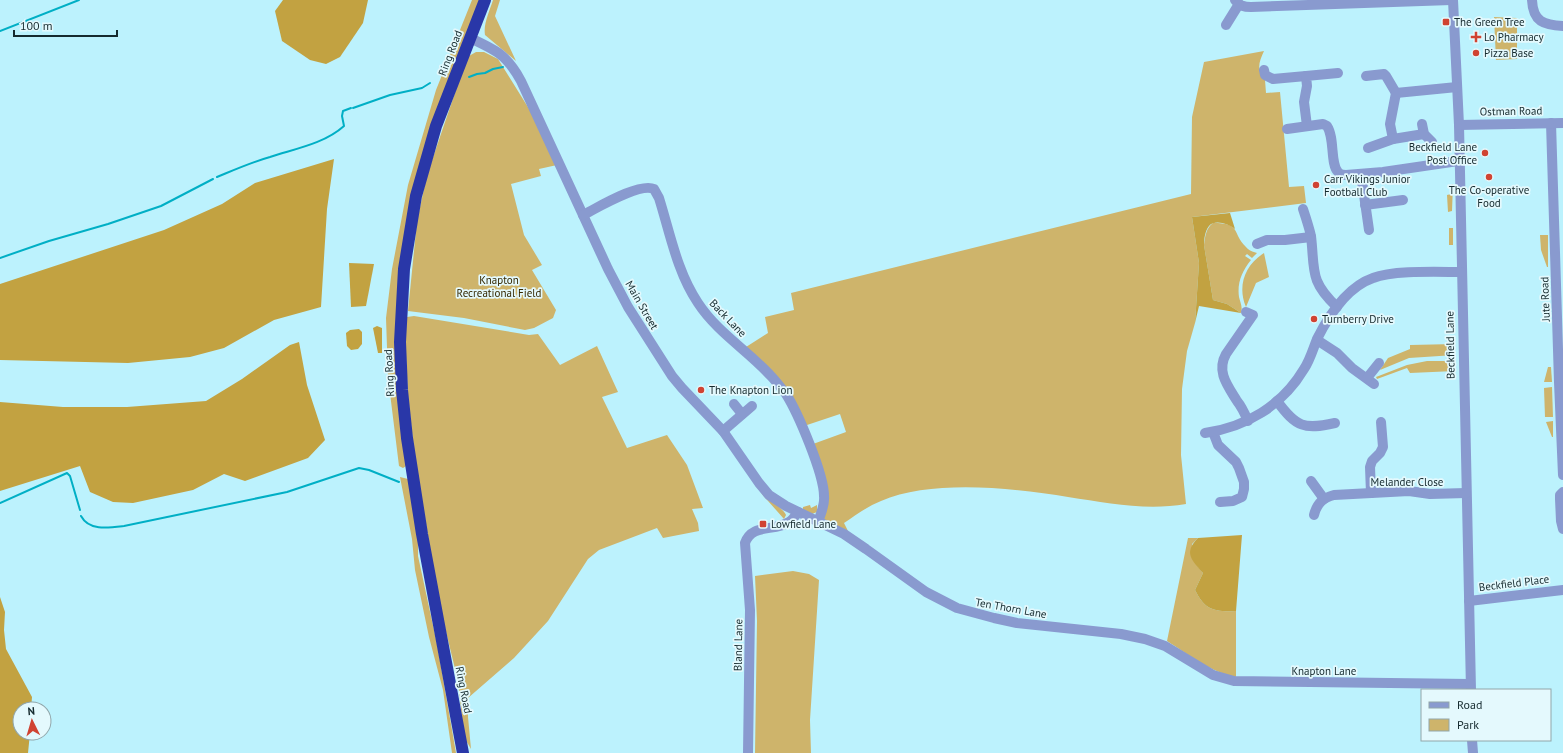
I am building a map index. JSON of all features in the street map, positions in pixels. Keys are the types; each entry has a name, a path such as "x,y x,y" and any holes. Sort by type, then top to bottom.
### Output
{"highway":[{"name":"Ring Road","path":"463,753 423,542 407,438 402,390 400,342 404,269 416,196 436,126 485,0"}],"street":[{"path":"1226,25 1237,2 1245,7 1251,7 1452,0"},
{"name":"Beckfield Lane","path":"1452,0 1458,124 1470,687"},
{"path":"1532,0 1534,12 1541,22 1550,26 1563,26"},
{"name":"Main Street","path":"470,38 506,58 521,81 616,285 662,362 682,388 724,432 763,489 777,501 852,539"},
{"path":"1264,70 1265,75 1273,79 1338,73"},
{"path":"1366,76 1385,70 1386,76 1396,93 1390,124 1393,139"},
{"path":"1306,76 1307,86 1304,102 1307,126"},
{"path":"1396,93 1457,87"},
{"name":"Jute Road","path":"1551,123 1559,238 1563,475"},
{"name":"Ostman Road","path":"1458,124 1563,123"},
{"path":"1287,129 1323,124 1328,126 1336,171 1340,174 1346,175 1383,172 1458,161"},
{"path":"1368,148 1423,129 1432,142"},
{"path":"1361,174 1369,230"},
{"name":"Back Lane","path":"583,215 633,191 649,187 654,190 659,198 682,273 697,302 714,323 770,375 786,395 791,405 811,450 823,487 824,502 818,522"},
{"path":"1366,205 1403,200"},
{"path":"1303,209 1311,237 1314,274 1322,291 1337,307"},
{"path":"1257,244 1267,240 1285,240 1311,237"},
{"path":"1220,502 1244,499 1244,482 1236,462 1218,445 1209,432 1236,426 1248,421 1277,401 1292,386 1301,373 1317,340 1337,307 1352,290 1373,278 1392,274 1461,272"},
{"path":"1248,421 1224,380 1222,364 1226,354 1252,315"},
{"path":"1317,340 1337,353 1352,368 1370,381 1379,362"},
{"path":"1277,401 1293,420 1302,425 1316,427 1328,423"},
{"path":"734,404 742,414"},
{"path":"724,432 752,406"},
{"path":"1371,493 1370,467 1372,461 1380,454 1383,447 1382,422"},
{"path":"1311,481 1324,499 1319,503 1314,515"},
{"path":"1563,492 1560,499 1563,529"},
{"name":"Melander Close","path":"1324,499 1334,495 1371,493 1466,493"},
{"name":"Bland Lane","path":"748,753 750,610 745,554 746,538 753,531 774,528 786,524 791,521 798,512"},
{"name":"Ten Thorn Lane","path":"852,539 926,592 957,608 1017,623 1135,637 1165,646 1183,657"},
{"name":"Beckfield Place","path":"1469,601 1563,590"},
{"name":"Knapton Lane","path":"1183,657 1213,675 1234,681 1470,687"},
{"path":"1472,741 1473,753"}],"green space":[{"path":"472,0 480,0 405,227 406,466 403,468 399,466 388,377 386,318 392,269 408,185 436,90"},
{"path":"493,0 500,0 495,16 516,61 485,35 486,22"},
{"path":"1494,17 1517,18 1517,59 1496,60"},
{"path":"1264,51 1259,69 1265,80 1266,93 1280,92 1289,187 1304,186 1306,203 1192,217 1199,263 1195,323 1187,351 1182,389 1181,455 1186,504 1156,507 1112,504 1023,491 973,487 948,488 901,494 876,503 844,523 848,531 824,520 813,444 846,432 840,414 807,425 805,424 746,347 768,333 765,317 794,310 791,293 1191,194 1192,117 1204,62"},
{"name":"Knapton Recreational Field","path":"476,52 484,52 498,59 531,112 557,165 539,169 541,176 511,184 524,235 542,265 532,270 556,310 553,318 534,328 525,330 464,318 408,311 417,221 427,175 459,81 469,56"},
{"path":"1453,184 1452,211 1448,212 1447,195 1451,194 1451,185"},
{"path":"1213,223 1222,223 1235,229 1241,242 1251,251 1257,253 1252,258 1247,254 1245,256 1251,260 1245,268 1240,282 1239,297 1242,307 1241,313 1227,304 1213,300 1204,245 1207,230"},
{"path":"1449,228 1453,228 1453,245 1449,245"},
{"path":"1540,235 1548,235 1548,267 1541,250"},
{"path":"1264,253 1269,277 1256,283 1246,307 1242,291 1244,277 1257,258"},
{"path":"414,316 529,335 538,334 560,365 597,346 618,392 602,397 627,448 667,435 687,465 703,508 692,509 698,523 699,531 663,538 657,528 599,550 588,559 548,621 514,658 468,698 471,749 464,737 458,681 440,607 415,459 408,396 405,337 407,317"},
{"path":"1455,344 1455,355 1409,358 1380,370 1388,358 1410,349 1410,345"},
{"path":"1427,361 1455,361 1455,371 1410,373 1407,368 1377,379 1376,377 1407,365"},
{"path":"1548,367 1551,367 1552,382 1544,382"},
{"path":"1552,387 1553,417 1545,417 1544,388"},
{"path":"1553,421 1553,437 1552,437 1546,422"},
{"path":"400,477 408,479 418,536 418,556 437,644 456,753 452,753 443,690 429,637 415,570 412,539"},
{"path":"761,493 785,513 786,515 784,519"},
{"path":"810,505 811,508 817,505 817,512 812,514 803,511 803,507"},
{"path":"1188,538 1198,538 1192,544 1198,567 1203,573 1195,590 1199,597 1207,606 1216,610 1236,611 1236,677 1226,675 1209,667 1167,641"},
{"path":"793,571 809,574 819,580 810,720 811,753 755,753 757,621 755,576"}],"shaded area":[{"path":"283,0 368,0 363,23 340,57 326,64 310,60 282,41 275,11"},
{"path":"334,159 327,209 321,307 274,320 224,348 190,357 128,363 0,360 0,284 164,230 222,204 255,183"},
{"path":"1230,213 1235,229 1222,223 1212,224 1209,226 1206,233 1204,245 1213,300 1227,304 1241,313 1199,306 1195,323 1199,263 1192,217"},
{"path":"349,263 374,264 366,306 351,307"},
{"path":"377,326 382,328 382,353 378,353 373,328"},
{"path":"359,329 362,332 362,344 358,349 351,350 347,346 346,333 350,330"},
{"path":"299,342 307,385 325,440 308,458 245,481 224,474 193,490 133,503 113,502 90,492 80,466 0,491 0,402 63,407 127,407 206,401 242,379 290,345"},
{"path":"1242,535 1236,611 1216,610 1207,606 1195,590 1203,573 1191,556 1191,548 1193,543 1198,538"},
{"path":"0,597 5,612 4,630 6,649 32,697 32,701 12,701 12,741 29,741 28,753 0,753"}],"waterway":[{"path":"0,31 79,0"},
{"path":"469,77 503,67"},
{"path":"353,108 390,95 422,88 430,83"},
{"path":"217,177 257,161 318,142 344,126 342,116 343,111 351,108"},
{"path":"0,258 161,206 213,179"},
{"path":"81,516 84,521 94,526 105,528 124,526 287,492 359,468 369,470 399,482"},
{"path":"0,503 67,473 70,476 80,510"}],"place":[{"name":"The Green Tree","path":"1446,22"},
{"name":"Lo Pharmacy","path":"1476,37"},
{"name":"Pizza Base","path":"1476,53"},
{"name":"Beckfield Lane Post Office","path":"1485,153"},
{"name":"The Co-operative Food","path":"1489,177"},
{"name":"Carr Vikings Junior Football Club","path":"1316,185"},
{"name":"Turnberry Drive","path":"1314,319"},
{"name":"The Knapton Lion","path":"701,390"},
{"name":"Lowfield Lane","path":"763,524"}]}
